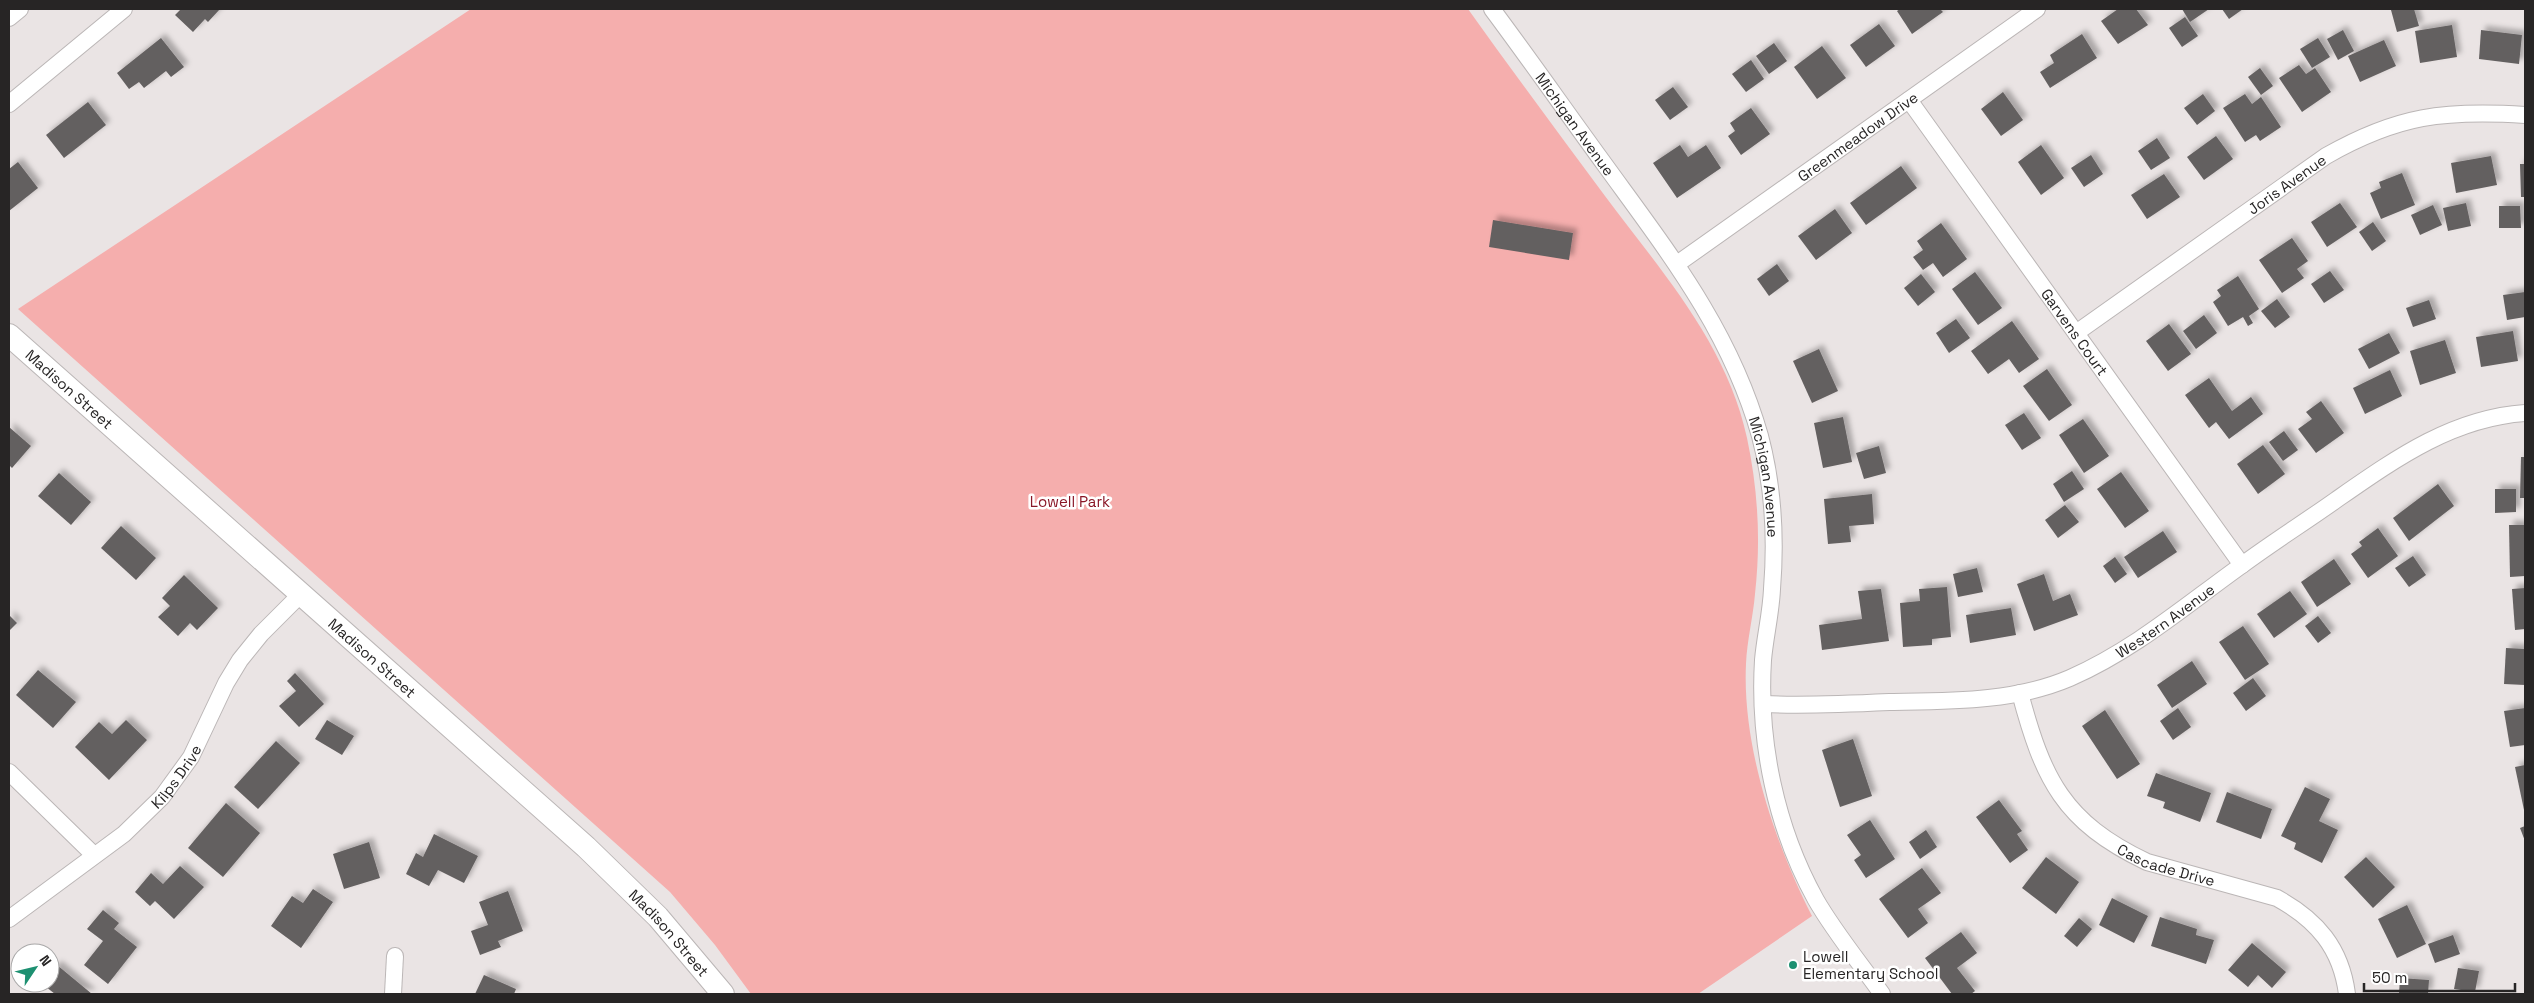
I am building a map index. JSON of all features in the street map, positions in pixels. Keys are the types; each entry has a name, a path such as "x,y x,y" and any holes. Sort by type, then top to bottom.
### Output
{"street":[{"path":"9,18 20,9"},
{"path":"9,104 124,9"},
{"name":"Michigan Avenue","path":"1492,9 1678,264 1736,368 1760,437 1765,460 1773,532 1772,590 1763,659 1764,704 1771,775 1777,805 1789,840 1820,906 1882,994"},
{"name":"Greenmeadow Drive","path":"1678,264 2037,9"},
{"name":"Garvens Court","path":"1909,100 2242,565"},
{"name":"Joris Avenue","path":"2076,333 2326,156 2361,136 2391,125 2428,116 2477,112 2525,115"},
{"name":"Madison Street","path":"9,335 629,888 664,924 723,994"},
{"name":"Western Avenue","path":"1764,704 1797,705 1986,698 2020,693 2067,679 2107,660 2144,637 2242,565 2403,454 2428,440 2460,426 2496,416 2525,412"},
{"name":"Kilps Drive","path":"9,919 141,820 162,797 191,757 226,683 240,660 266,628 300,594"},
{"name":"Cascade Drive","path":"2020,693 2033,741 2043,766 2062,797 2082,820 2129,853 2147,862 2277,898 2289,905 2304,915 2327,937 2336,951 2345,977 2347,994"},
{"path":"9,772 94,855"},
{"path":"394,994 395,956"}],"green space":[{"name":"Lowell Park","path":"471,9 1468,9 1690,310 1724,371 1737,404 1751,457 1758,535 1757,574 1746,664 1749,728 1755,761 1774,826 1798,888 1812,916 1698,994 751,994 715,945 670,892 18,309"}],"building":[{"path":"181,9 220,9 208,22 205,19 193,32 175,15"},
{"path":"1900,9 1940,9 1943,12 1912,34 1897,11"},
{"path":"2118,9 2136,9 2148,25 2118,44 2101,21"},
{"path":"2182,9 2209,9 2190,22"},
{"path":"2222,9 2243,9 2229,19"},
{"path":"2414,9 2419,26 2397,32 2391,10"},
{"path":"2185,17 2198,36 2182,47 2169,28"},
{"path":"1879,24 1895,46 1866,67 1850,45"},
{"path":"2452,25 2457,57 2420,63 2415,31"},
{"path":"2343,30 2354,51 2338,60 2327,39"},
{"path":"2481,30 2522,35 2519,64 2479,59"},
{"path":"2082,34 2097,58 2050,88 2040,72 2054,63 2050,55"},
{"path":"161,38 184,67 171,77 166,71 144,88 139,82 129,89 117,73"},
{"path":"2318,38 2330,57 2312,68 2300,49"},
{"path":"2384,40 2396,66 2360,82 2348,56"},
{"path":"1774,43 1787,61 1769,74 1756,56"},
{"path":"1822,46 1846,78 1817,99 1794,67"},
{"path":"1751,60 1764,79 1746,92 1732,74"},
{"path":"2299,65 2306,74 2315,68 2331,92 2302,112 2279,78"},
{"path":"2260,68 2273,86 2261,95 2248,77"},
{"path":"1673,87 1688,107 1670,120 1655,100"},
{"path":"2003,92 2023,120 2001,136 1981,109"},
{"path":"2203,94 2215,111 2197,125 2184,108"},
{"path":"2245,94 2252,104 2261,97 2281,127 2260,141 2256,135 2245,142 2223,108"},
{"path":"88,102 106,125 64,158 46,135"},
{"path":"1751,108 1770,134 1741,155 1728,136 1735,131 1730,123"},
{"path":"2216,136 2233,159 2204,180 2187,157"},
{"path":"2157,138 2170,158 2151,170 2138,151"},
{"path":"1680,145 1688,157 1706,145 1721,168 1677,198 1653,163"},
{"path":"2041,145 2064,178 2041,195 2018,162"},
{"path":"2091,155 2103,174 2084,187 2071,168"},
{"path":"2491,156 2497,185 2456,193 2451,163"},
{"path":"18,162 38,188 9,211 9,169"},
{"path":"2520,164 2525,164 2525,197 2521,197"},
{"path":"1901,166 1917,188 1866,225 1850,203"},
{"path":"2402,173 2415,205 2381,219 2370,193 2381,188 2379,182"},
{"path":"2164,174 2180,197 2147,219 2131,195"},
{"path":"2340,203 2357,227 2327,247 2311,222"},
{"path":"2466,203 2471,226 2448,231 2443,208"},
{"path":"2433,205 2442,225 2420,235 2411,215"},
{"path":"2499,206 2520,206 2521,228 2499,228"},
{"path":"1835,209 1852,233 1816,260 1798,236"},
{"path":"1493,220 1573,233 1569,260 1489,247"},
{"path":"2373,222 2386,241 2372,251 2359,232"},
{"path":"1941,223 1967,259 1943,277 1933,263 1923,270 1913,257 1923,250 1917,241"},
{"path":"2292,238 2308,261 2297,269 2304,278 2282,293 2259,260"},
{"path":"1777,264 1789,281 1769,296 1757,279"},
{"path":"2330,271 2344,290 2324,303 2311,284"},
{"path":"1975,272 2002,308 1978,325 1952,289"},
{"path":"1921,274 1935,292 1918,306 1904,288"},
{"path":"2238,276 2259,309 2249,316 2253,323 2248,326 2243,317 2228,326 2213,302 2221,296 2217,290"},
{"path":"2525,292 2525,317 2507,320 2503,295"},
{"path":"2277,299 2290,317 2275,328 2261,311"},
{"path":"2429,300 2436,319 2413,327 2406,308"},
{"path":"2204,315 2217,333 2196,349 2183,331"},
{"path":"1956,319 1970,338 1949,353 1936,333"},
{"path":"2012,321 2039,359 2019,373 2009,359 1988,374 1971,351"},
{"path":"2169,324 2191,354 2168,371 2146,341"},
{"path":"2513,331 2518,361 2481,367 2476,337"},
{"path":"2389,333 2400,353 2369,369 2358,349"},
{"path":"2445,340 2456,373 2420,385 2410,351"},
{"path":"1819,349 1838,391 1812,403 1793,361"},
{"path":"2047,369 2072,405 2049,421 2023,386"},
{"path":"2390,370 2402,396 2365,414 2353,388"},
{"path":"2209,378 2232,411 2251,397 2263,414 2229,439 2216,422 2209,428 2185,395"},
{"path":"2321,401 2344,433 2316,453 2298,429 2312,419 2306,412"},
{"path":"2024,413 2041,438 2022,450 2005,425"},
{"path":"1843,417 1852,462 1823,468 1814,423"},
{"path":"2083,419 2109,456 2084,473 2059,435"},
{"path":"9,427 31,446 12,468 9,465"},
{"path":"2284,431 2298,450 2283,461 2269,442"},
{"path":"2263,445 2285,474 2258,494 2237,464"},
{"path":"1879,446 1886,473 1864,479 1856,453"},
{"path":"2521,457 2525,457 2525,498 2520,498"},
{"path":"2072,471 2084,489 2064,502 2053,484"},
{"path":"2121,472 2149,511 2125,528 2097,489"},
{"path":"59,473 91,502 71,525 38,496"},
{"path":"2438,484 2454,506 2409,541 2393,518"},
{"path":"2495,489 2516,489 2516,512 2495,513"},
{"path":"1872,494 1874,524 1849,526 1851,542 1828,544 1824,499"},
{"path":"2065,505 2079,522 2058,538 2045,520"},
{"path":"2509,525 2525,525 2525,576 2510,577"},
{"path":"121,526 156,558 136,580 101,548"},
{"path":"2378,528 2398,556 2368,578 2351,554 2362,546 2359,542"},
{"path":"2163,531 2177,552 2138,578 2124,557"},
{"path":"2413,556 2426,575 2409,587 2395,568"},
{"path":"2115,557 2127,574 2115,583 2103,566"},
{"path":"2334,559 2351,584 2317,607 2301,582"},
{"path":"1977,568 1983,592 1958,597 1953,574"},
{"path":"2044,574 2053,601 2070,594 2078,615 2034,631 2017,584"},
{"path":"184,575 218,608 197,630 190,623 178,636 158,617 170,606 162,598"},
{"path":"1947,587 1951,637 1932,639 1932,645 1903,647 1900,603 1920,601 1919,589"},
{"path":"2525,588 2525,629 2515,630 2512,589"},
{"path":"1881,589 1889,641 1822,650 1819,625 1862,619 1858,591"},
{"path":"2290,591 2307,614 2274,638 2257,614"},
{"path":"2011,608 2016,635 1970,643 1966,615"},
{"path":"9,615 17,623 9,631"},
{"path":"2318,616 2331,633 2318,643 2305,626"},
{"path":"2243,626 2269,664 2245,680 2219,642"},
{"path":"2506,648 2525,649 2525,685 2504,684"},
{"path":"2192,661 2207,684 2172,708 2157,685"},
{"path":"38,670 76,702 53,728 16,695"},
{"path":"295,673 324,704 299,727 279,706 296,691 287,681"},
{"path":"2253,678 2266,696 2246,711 2233,693"},
{"path":"2178,708 2191,727 2173,740 2160,721"},
{"path":"2525,708 2525,745 2510,747 2504,711"},
{"path":"2105,710 2140,764 2117,779 2082,726"},
{"path":"126,720 147,740 109,780 75,747 99,722 112,734"},
{"path":"327,720 354,736 342,755 315,739"},
{"path":"1853,739 1872,796 1840,807 1822,750"},
{"path":"276,741 300,763 258,809 234,787"},
{"path":"2525,765 2525,810 2524,810 2515,767"},
{"path":"2156,773 2211,793 2200,822 2163,808 2165,802 2147,796"},
{"path":"2305,787 2330,799 2319,821 2338,830 2322,863 2294,849 2296,843 2281,836"},
{"path":"2227,792 2272,809 2261,839 2216,822"},
{"path":"1999,800 2022,831 2017,834 2028,850 2010,863 1976,817"},
{"path":"226,803 260,833 223,877 188,848"},
{"path":"1870,820 1895,859 1866,878 1854,860 1861,855 1847,835"},
{"path":"2525,826 2525,841 2520,828"},
{"path":"1926,830 1937,847 1920,859 1909,842"},
{"path":"434,834 478,856 464,883 438,870 429,886 406,874 416,853 423,857"},
{"path":"369,842 380,878 344,889 333,854"},
{"path":"2046,857 2079,882 2056,914 2022,888"},
{"path":"2366,857 2395,887 2373,908 2344,877"},
{"path":"180,866 204,887 174,919 155,901 150,906 135,892 151,873 163,884"},
{"path":"1922,868 1941,893 1918,909 1928,923 1908,938 1879,899"},
{"path":"313,889 333,902 301,948 271,926 292,896 303,903"},
{"path":"508,891 523,931 498,941 501,947 480,955 471,931 488,925 479,902"},
{"path":"2112,898 2148,916 2134,943 2099,925"},
{"path":"2407,905 2426,944 2397,958 2378,919"},
{"path":"103,910 119,923 114,929 137,947 108,984 84,965 103,941 87,929"},
{"path":"2160,917 2197,929 2196,935 2214,940 2206,964 2151,946"},
{"path":"2079,918 2092,929 2077,947 2064,936"},
{"path":"1961,932 1977,953 1957,968 1975,991 1971,994 1952,994 1925,958"},
{"path":"2453,935 2460,954 2435,963 2428,944"},
{"path":"2252,943 2286,972 2272,988 2258,975 2248,987 2228,970"},
{"path":"60,967 92,994 54,993 60,993"},
{"path":"2458,968 2479,971 2475,992 2454,989"},
{"path":"484,975 516,989 514,994 475,994"},
{"path":"2400,978 2429,980 2428,994 2399,994"}],"place":[{"name":"Lowell Elementary School","path":"1793,965"}]}
